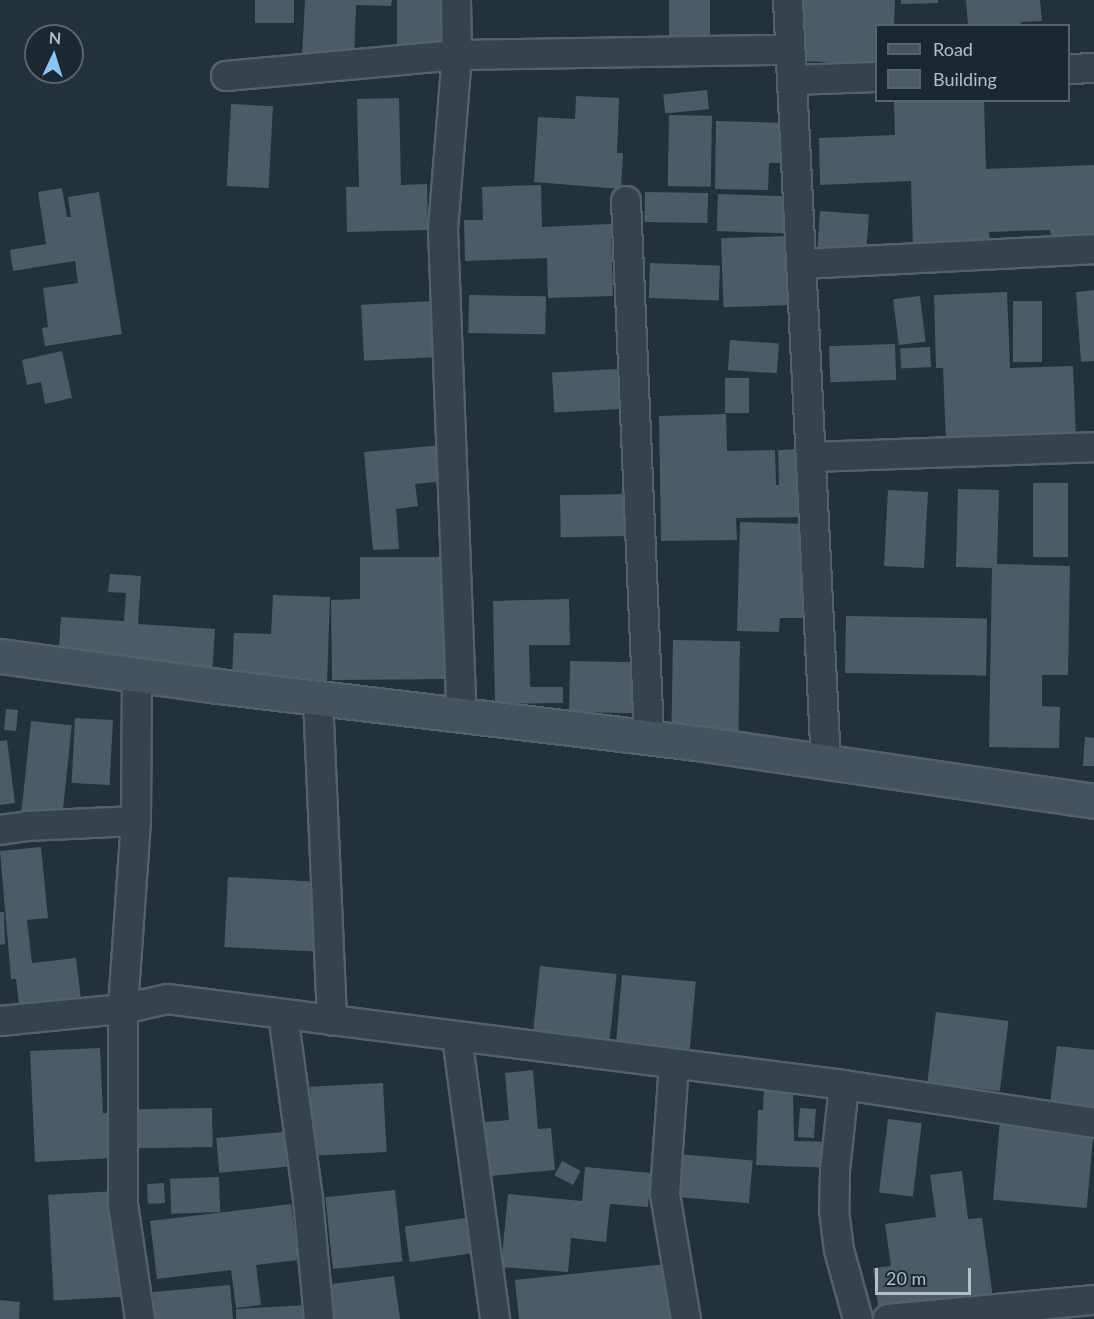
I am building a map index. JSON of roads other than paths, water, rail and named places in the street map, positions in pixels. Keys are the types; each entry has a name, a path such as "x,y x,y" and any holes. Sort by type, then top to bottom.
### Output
{"street":[{"path":"456,0 457,55 443,230 462,715"},
{"path":"788,0 826,762"},
{"path":"226,76 457,55 790,50"},
{"path":"1070,69 1094,68"},
{"path":"792,80 875,77"},
{"path":"626,201 649,737"},
{"path":"801,264 1094,249"},
{"path":"811,457 1094,447"},
{"path":"0,656 318,698 649,737 1094,801"},
{"path":"137,675 136,821 123,1010 123,1204 140,1319"},
{"path":"318,698 332,1021"},
{"path":"0,830 27,826 136,821"},
{"path":"0,1021 123,1010 167,999 844,1085 1094,1123"},
{"path":"282,1014 308,1200 319,1319"},
{"path":"457,1037 495,1319"},
{"path":"674,1064 665,1194 686,1319"},
{"path":"844,1085 835,1171 834,1210 838,1250 858,1319"},
{"path":"888,1319 960,1316 1094,1300"}]}
